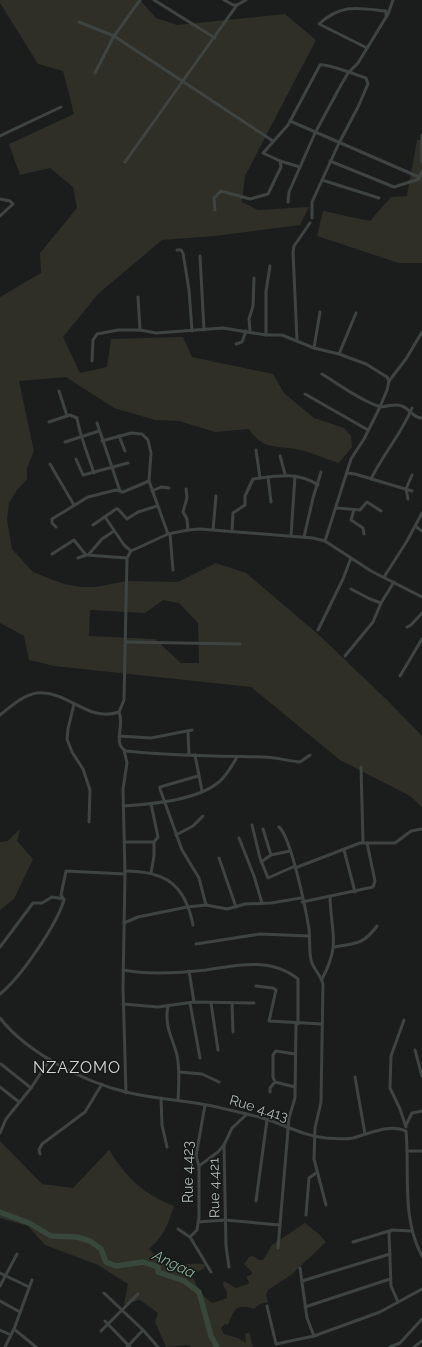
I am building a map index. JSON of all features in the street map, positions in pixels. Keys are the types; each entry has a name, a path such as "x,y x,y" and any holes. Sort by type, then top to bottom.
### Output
{"street":[{"path":"95,73 114,36 140,0"},
{"path":"154,0 215,38"},
{"path":"224,0 232,5 237,5"},
{"path":"125,162 215,38 237,5 246,0"},
{"path":"288,202 287,198 315,133 348,73 358,63 386,16 393,0"},
{"path":"367,48 319,24 335,11 349,7 386,11 386,16"},
{"path":"79,22 114,36 273,141"},
{"path":"300,167 280,161 263,153 281,134 290,121 320,65 325,64 366,78 368,82 358,108 330,161 311,206 312,218"},
{"path":"0,136 61,107"},
{"path":"290,121 419,177"},
{"path":"422,135 422,162"},
{"path":"215,210 214,198 222,191 250,199 268,194 281,167 280,161"},
{"path":"330,161 394,187 419,179 422,171"},
{"path":"322,180 379,198"},
{"path":"0,199 10,201 13,204 0,216"},
{"path":"297,340 293,252 294,246 310,223"},
{"path":"177,250 181,250 183,253 189,290 192,331"},
{"path":"200,256 204,330"},
{"path":"266,335 266,291 270,266"},
{"path":"236,344 242,342 248,331 254,278"},
{"path":"138,297 140,330"},
{"path":"314,348 320,312"},
{"path":"339,354 356,313"},
{"path":"92,361 93,340 97,334 118,330 140,330 156,333 223,328 282,336 297,340 314,348 339,354 366,364 387,377 389,381"},
{"path":"325,541 351,459 380,407 389,381 406,359 422,331"},
{"path":"322,374 352,394 380,407 395,404 401,405 411,410 416,417 422,418"},
{"path":"59,391 67,416"},
{"path":"305,394 368,430"},
{"path":"371,479 379,462 398,434 411,410"},
{"path":"49,422 67,416 74,416 76,418 94,473"},
{"path":"97,423 120,491"},
{"path":"65,442 99,431"},
{"path":"102,440 138,433 142,434 148,440 151,453 149,481 157,506 169,534 173,570"},
{"path":"120,436 125,451"},
{"path":"256,450 260,478"},
{"path":"280,456 285,474"},
{"path":"76,459 83,475 128,463"},
{"path":"50,464 74,505"},
{"path":"304,537 312,498 318,485 321,472"},
{"path":"347,473 412,491"},
{"path":"232,531 233,513 245,504 245,496 251,480 285,474 310,480 318,485"},
{"path":"291,536 295,476"},
{"path":"408,499 406,489 412,476"},
{"path":"268,477 271,502"},
{"path":"56,528 52,523 52,519 74,505 88,498 104,493 116,490 123,492 149,481"},
{"path":"152,491 162,487 168,488"},
{"path":"186,489 186,504 183,512 187,519 188,530"},
{"path":"213,530 216,496"},
{"path":"336,508 360,510 367,502 381,510"},
{"path":"93,525 118,509 127,519 130,519 138,512 157,506"},
{"path":"354,510 351,520 363,528 364,534"},
{"path":"384,577 416,526 422,513"},
{"path":"105,517 124,545 131,551"},
{"path":"416,526 422,531"},
{"path":"126,1093 123,1004 125,872 123,789 128,763 124,750 119,742 122,724 119,712 124,700 127,558 131,551 169,534 188,530 232,531 304,537 325,541 351,558 422,597"},
{"path":"88,555 102,539 114,531"},
{"path":"52,554 74,540 88,555"},
{"path":"78,558 88,555 127,558"},
{"path":"318,630 344,580 351,558"},
{"path":"345,656 372,622 381,603 394,582"},
{"path":"352,589 381,603"},
{"path":"407,627 411,625 422,613"},
{"path":"400,676 422,639"},
{"path":"126,642 240,644"},
{"path":"0,715 25,697 36,693 68,700 97,715 119,712"},
{"path":"74,704 67,739 72,752 84,769 90,790 89,822"},
{"path":"119,736 151,738 192,730"},
{"path":"188,732 189,755"},
{"path":"124,750 147,754 237,757 264,756 300,762 310,755"},
{"path":"195,755 202,791"},
{"path":"123,806 164,803 202,791 220,782 237,757"},
{"path":"302,902 371,889 375,884 365,843 360,767"},
{"path":"198,776 160,787 164,803 176,835 186,858 199,878 206,905"},
{"path":"151,804 158,837 154,842 154,856 151,873"},
{"path":"176,835 193,826 202,816"},
{"path":"252,825 261,862 268,878 365,843 395,843 411,832 422,830"},
{"path":"280,827 284,832 290,846 295,867 309,936 312,963 322,979"},
{"path":"263,829 271,855"},
{"path":"238,838 254,876 262,903"},
{"path":"124,842 154,842"},
{"path":"344,850 355,892"},
{"path":"261,862 271,855 290,851"},
{"path":"219,858 236,908"},
{"path":"0,994 37,948 61,911 64,899 61,896 65,872 67,870 151,873 166,878 172,883 188,907 193,925"},
{"path":"0,947 33,903 42,903 52,897 64,899"},
{"path":"326,1205 316,1173 314,1158 315,1136 321,1102 322,979 334,946 335,936 330,897"},
{"path":"124,923 145,916 188,907 206,905 227,909 236,908 245,904 301,898"},
{"path":"334,946 361,942 368,938 377,926"},
{"path":"196,944 260,934 309,936"},
{"path":"123,970 151,973 189,971 252,964 280,969 298,979 295,1098 288,1129 278,1248"},
{"path":"189,971 194,1002"},
{"path":"256,986 273,988 276,990 269,1021 297,1024 322,1024"},
{"path":"123,1004 168,1006 194,1002 254,1003"},
{"path":"190,1003 200,1058"},
{"path":"211,1003 218,1050"},
{"path":"232,1003 234,1032"},
{"path":"168,1006 166,1018 167,1026 177,1054 179,1072 178,1100"},
{"name":"Rue 4.413","path":"0,1018 16,1036 50,1059 102,1084 126,1093 205,1105 267,1120 288,1129 315,1136 345,1138 394,1128 406,1131"},
{"path":"404,1020 391,1056 390,1088 400,1109 406,1127 407,1200 412,1231 422,1256"},
{"path":"415,1050 422,1076"},
{"path":"275,1082 273,1077 274,1052 279,1051 295,1054"},
{"path":"0,1133 6,1119 14,1112 19,1102 31,1088 50,1059"},
{"path":"1,1064 31,1088"},
{"path":"179,1072 202,1074 219,1082"},
{"path":"355,1078 365,1134"},
{"path":"275,1082 295,1087"},
{"path":"270,1092 270,1088 275,1082"},
{"path":"40,1154 39,1150 42,1144 85,1112 102,1084"},
{"path":"0,1087 19,1102"},
{"path":"161,1098 162,1125 167,1147"},
{"name":"Rue 4.423","path":"190,1237 197,1230 199,1217 199,1166 196,1156 205,1105"},
{"path":"406,1127 410,1116 415,1112 422,1111"},
{"name":"Rue 4.421","path":"229,1267 226,1246 224,1145 232,1128 246,1115"},
{"path":"256,1201 267,1120"},
{"path":"199,1166 218,1152 224,1145"},
{"path":"407,1151 422,1150"},
{"path":"306,1216 309,1178 316,1173"},
{"path":"198,1222 225,1220 280,1225"},
{"path":"178,1229 190,1237 211,1272"},
{"path":"353,1242 390,1231 412,1231"},
{"path":"390,1231 390,1278 393,1294 398,1302"},
{"path":"0,1286 17,1254"},
{"path":"302,1281 390,1254"},
{"path":"300,1268 305,1307 314,1336"},
{"path":"0,1273 29,1287"},
{"path":"305,1307 390,1278"},
{"path":"5,1347 14,1329 32,1280"},
{"path":"267,1306 276,1344 314,1336 380,1312 422,1289"},
{"path":"104,1293 143,1330 158,1347"},
{"path":"102,1331 138,1294"},
{"path":"0,1300 20,1312"},
{"path":"390,1347 403,1341 422,1319"},
{"path":"105,1321 129,1347 143,1330"},
{"path":"14,1329 36,1347"},
{"path":"0,1330 10,1335"},
{"path":"414,1347 422,1341"}],"shaded area":[{"path":"0,0 140,0 156,18 177,25 285,14 316,40 245,176 242,202 258,210 309,207 300,225 215,236 162,240 98,294 63,337 80,373 107,367 111,339 183,337 192,357 273,374 284,393 314,418 344,428 351,436 352,447 339,463 296,449 267,445 255,437 249,429 215,432 179,421 155,420 114,408 66,377 19,381 34,451 27,468 27,479 17,490 9,503 7,519 12,549 33,572 64,584 81,587 96,587 127,581 178,582 216,563 246,573 319,635 422,736 422,807 410,796 340,760 251,687 54,666 29,660 24,636 0,623 0,297 41,273 40,253 77,208 73,187 50,168 20,175 9,144 74,114 63,71 38,64 0,3","holes":["163,600 179,603 198,623 199,663 181,663 155,639 89,636 90,610 145,613"]},
{"path":"417,140 422,140 422,263 399,263 317,236 323,211 370,221 391,197 407,196"},
{"path":"20,829 17,841 33,859 14,899 0,910 0,842 8,841"},
{"path":"0,1141 42,1184 73,1188 109,1150 122,1169 136,1184 153,1196 174,1206 165,1229 149,1249 164,1265 205,1265 204,1269 193,1273 192,1276 201,1294 212,1303 227,1298 227,1292 223,1285 224,1281 236,1288 248,1284 249,1282 246,1277 252,1274 252,1272 244,1264 249,1257 253,1256 259,1260 263,1260 272,1245 305,1223 326,1242 291,1275 268,1290 266,1295 268,1302 260,1304 254,1309 239,1307 234,1311 228,1325 225,1324 221,1328 224,1334 238,1338 246,1343 245,1334 249,1332 253,1347 191,1347 189,1345 166,1347 155,1322 158,1313 140,1300 124,1304 128,1284 98,1265 45,1245 28,1226 0,1218"}],"waterway":[{"name":"Angaa","path":"0,1212 29,1223 51,1236 77,1237 90,1241 101,1249 106,1262 116,1266 143,1262 158,1267 158,1272 184,1281 199,1292 211,1336 217,1347"}],"district":[{"name":"NZAZOMO","path":"77,1067"}]}
